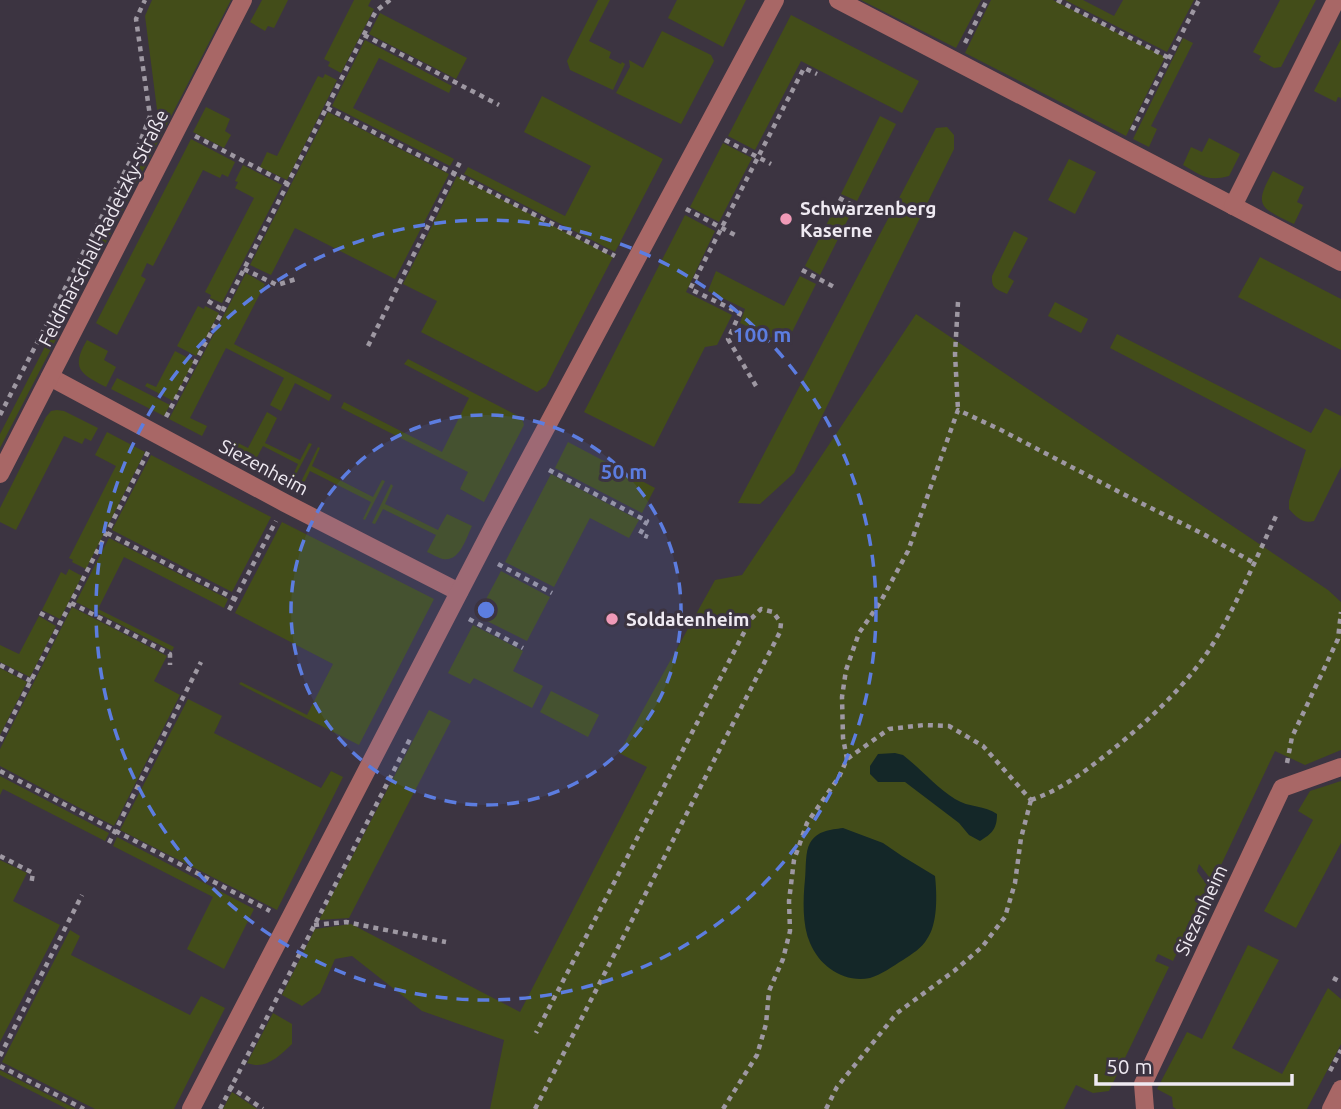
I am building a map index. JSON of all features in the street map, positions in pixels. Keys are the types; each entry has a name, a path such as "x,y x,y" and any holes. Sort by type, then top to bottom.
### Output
{"lane":[{"name":"Feldmarschall-Radetzky-Straße","path":"0,474 243,0"},
{"path":"191,1109 449,609 775,0"},
{"path":"838,0 1341,262"},
{"path":"1233,206 1336,0"},
{"name":"Siezenheim","path":"50,377 285,503 459,592"},
{"path":"1282,788 1341,767"},
{"name":"Siezenheim","path":"1144,1109 1143,1083 1282,788"},
{"path":"1331,1109 1341,1089"}],"path":[{"path":"0,415 140,142 150,116 136,19 145,0"},
{"path":"0,741 376,11 390,0"},
{"path":"953,60 961,51 987,0"},
{"path":"1058,0 1169,58"},
{"path":"1123,149 1199,0"},
{"path":"364,35 499,105"},
{"path":"757,386 728,339 740,313 690,289 804,68 817,74"},
{"path":"327,108 633,265"},
{"path":"178,128 288,184"},
{"path":"705,130 771,164"},
{"path":"368,346 460,162"},
{"path":"839,198 873,216"},
{"path":"668,200 735,235"},
{"path":"244,269 276,285 296,279"},
{"path":"802,271 836,288"},
{"path":"208,301 223,310"},
{"path":"847,759 843,738 842,697 846,670 859,632 881,601 908,551 958,410 955,354 958,302"},
{"path":"958,410 1205,535 1254,563"},
{"path":"549,470 647,520 640,534 648,537"},
{"path":"229,610 285,503"},
{"path":"1031,800 1049,794 1092,766 1139,728 1182,685 1209,649 1230,614 1277,514"},
{"path":"107,533 235,599"},
{"path":"478,554 552,593"},
{"path":"71,603 170,654 170,665"},
{"path":"449,609 523,648"},
{"path":"535,1109 780,632 781,623 773,612 761,609 751,619 536,1033"},
{"path":"1282,788 1292,737 1338,639 1341,612"},
{"path":"40,613 60,623"},
{"path":"109,844 201,662"},
{"path":"0,665 31,681"},
{"path":"723,1109 757,1055 766,1024 769,991 783,959 790,931 789,901 794,860 807,824 839,777 847,759 889,729 924,724 949,726 983,746 1031,800"},
{"path":"0,771 289,921 314,925 346,922 446,942"},
{"path":"826,1109 837,1087 897,1013 982,947 1005,917 1015,883 1021,838 1031,800"},
{"path":"0,856 33,873 31,885"},
{"path":"0,1056 82,895"},
{"path":"1333,978 1341,982"},
{"path":"0,1066 84,1109"},
{"path":"209,1076 263,1109"}],"green space":[{"path":"152,0 231,0 0,448 0,434 159,125 145,16"},
{"path":"262,0 288,0 274,28 268,26 265,31 250,22"},
{"path":"354,0 371,0 368,6 374,9 341,73 328,66 330,62 324,59"},
{"path":"598,0 610,0 589,41 611,52 609,58 625,64 613,90 570,70 567,61"},
{"path":"677,0 746,0 723,47 668,18"},
{"path":"861,0 981,0 956,48"},
{"path":"991,0 1053,0 1165,57 1126,136 965,53"},
{"path":"1065,0 1083,0 1114,16 1123,0 1194,0 1167,52"},
{"path":"1280,0 1316,0 1281,67 1274,68 1259,60 1261,56 1253,52"},
{"path":"380,13 467,58 456,79 369,34"},
{"path":"791,15 919,81 902,113 801,61 755,150 728,136"},
{"path":"662,31 711,55 714,61 681,124 616,93 630,67 629,60 643,68"},
{"path":"1183,38 1193,43 1151,126 1157,129 1149,147 1133,139"},
{"path":"1341,39 1341,98 1338,97 1336,102 1314,91"},
{"path":"365,40 452,86 449,93 379,58 353,108 454,159 450,166 332,106"},
{"path":"325,74 337,80 287,180 260,167 267,152 277,156 318,76 323,78"},
{"path":"542,96 663,159 615,252 464,174 468,167 565,216 591,166 524,132"},
{"path":"206,107 230,119 225,131 231,135 224,148 193,132"},
{"path":"328,112 449,174 395,279 295,228 271,275 250,265"},
{"path":"880,116 896,124 857,201 841,194"},
{"path":"947,127 954,135 954,149 794,473 760,504 738,503 936,128"},
{"path":"1209,138 1240,154 1229,176 1210,178 1183,165 1191,147 1202,152"},
{"path":"191,139 235,162 228,177 222,174 220,178 203,170 153,266 147,263 141,276 146,279 117,335 96,323"},
{"path":"723,143 752,158 719,222 690,207"},
{"path":"1069,159 1096,172 1075,214 1048,200"},
{"path":"243,165 282,185 222,303 210,298 211,295 205,292 254,198 235,188 238,182 235,181"},
{"path":"1273,171 1304,187 1297,202 1303,205 1294,224 1263,205 1263,192"},
{"path":"457,176 613,257 546,386 537,392 421,332 437,301 403,284"},
{"path":"837,204 852,211 820,275 805,266"},
{"path":"685,215 715,231 686,292 732,315 717,345 705,347 654,447 584,412"},
{"path":"1014,231 1028,238 1008,277 1014,281 1007,294 994,286 992,276"},
{"path":"1260,257 1341,299 1341,350 1238,297"},
{"path":"716,271 784,306 800,276 816,284 792,332 779,341 740,323 745,309 708,291"},
{"path":"246,273 265,284 234,344 332,395 329,401 295,383 281,411 270,405 284,378 226,348 190,418 207,426 202,436 169,419"},
{"path":"1055,302 1088,319 1081,333 1048,316"},
{"path":"198,306 204,309 205,306 219,313 196,356 177,346"},
{"path":"916,314 1328,590 1341,602 1341,750 1305,765 1275,751 1213,882 1199,864 1197,871 1209,888 1173,961 1158,954 1155,961 1169,967 1109,1091 1093,1093 1076,1085 1064,1109 490,1109 504,1040 422,1011 352,956 335,959 320,993 302,1006 282,995 315,929 351,924 520,1012 647,767 619,753 715,580 742,575"},
{"path":"1117,334 1311,433 1325,408 1341,416 1341,467 1314,521 1303,521 1289,509 1289,501 1306,450 1110,348"},
{"path":"87,340 108,351 104,360 116,367 106,387 81,369 79,358"},
{"path":"175,351 194,361 173,401 145,386 147,383 156,387"},
{"path":"408,359 522,418 524,425 484,502 460,489 468,472 341,408 344,402 442,452 469,398 404,364"},
{"path":"117,378 170,405 164,416 111,389"},
{"path":"57,410 98,428 91,441 85,438 82,444 64,436 16,530 0,522 0,508 46,417 51,411"},
{"path":"267,412 277,418 265,443 300,460 309,443 312,444 292,482 290,481 298,464 263,446 254,463 226,448 230,439 248,448"},
{"path":"107,432 145,452 86,569 69,558 116,466 95,455"},
{"path":"568,442 655,488 642,513 555,468"},
{"path":"318,447 320,448 312,466 373,497 382,480 385,481 365,520 363,519 371,502 310,471 302,487 299,486"},
{"path":"151,455 271,517 232,592 112,530"},
{"path":"551,474 639,520 629,538 590,518 554,587 505,562"},
{"path":"391,484 393,486 385,504 438,530 447,514 472,526 465,543 454,557 443,559 427,552 436,535 383,509 375,524 372,523"},
{"path":"282,522 434,599 359,745 239,684 241,682 307,715 333,664 235,613"},
{"path":"109,538 228,599 224,608 124,557 98,609 174,647 172,651 76,602"},
{"path":"69,569 82,576 60,619 42,610 61,572 66,575"},
{"path":"501,571 550,597 527,641 477,616"},
{"path":"72,607 167,656 154,681 180,695 114,826 0,766 0,749"},
{"path":"39,616 56,626 30,677 0,662 0,645 19,654"},
{"path":"473,625 523,651 513,671 543,686 532,708 474,678 470,684 448,673"},
{"path":"0,668 27,682 0,735"},
{"path":"551,691 599,715 588,737 540,712"},
{"path":"188,699 222,716 214,733 321,788 331,771 343,777 277,910 120,830"},
{"path":"429,710 451,721 349,918 319,920"},
{"path":"0,776 109,833 105,841 3,789 0,795"},
{"path":"1341,781 1341,843 1296,928 1264,911 1313,820 1298,811 1310,791"},
{"path":"117,837 254,909 224,969 187,949 213,897 113,846"},
{"path":"0,860 27,873 13,901 60,925 0,1042"},
{"path":"70,930 80,936 71,955 190,1015 201,996 225,1008 174,1109 95,1109 2,1062"},
{"path":"1248,945 1279,960 1232,1048 1282,1074 1328,988 1341,999 1341,1044 1307,1109 1176,1109 1173,1107 1172,1097 1157,1089 1187,1032 1202,1039"},
{"path":"273,1013 292,1024 292,1044 277,1058 266,1063 247,1063"},
{"path":"0,1070 76,1109 67,1109 0,1075"},
{"path":"232,1092 257,1109 223,1109"}],"shaded area":[{"path":"878,754 903,755 955,799 997,814 991,833 980,841 905,782 878,782 870,774 870,766"},
{"path":"843,828 883,843 935,876 935,917 931,933 920,948 883,973 870,978 851,978 827,966 814,952 806,928 804,895 808,846 821,833"}],"place":[{"name":"Schwarzenberg Kaserne","path":"786,219"},
{"name":"Soldatenheim","path":"612,619"}]}
